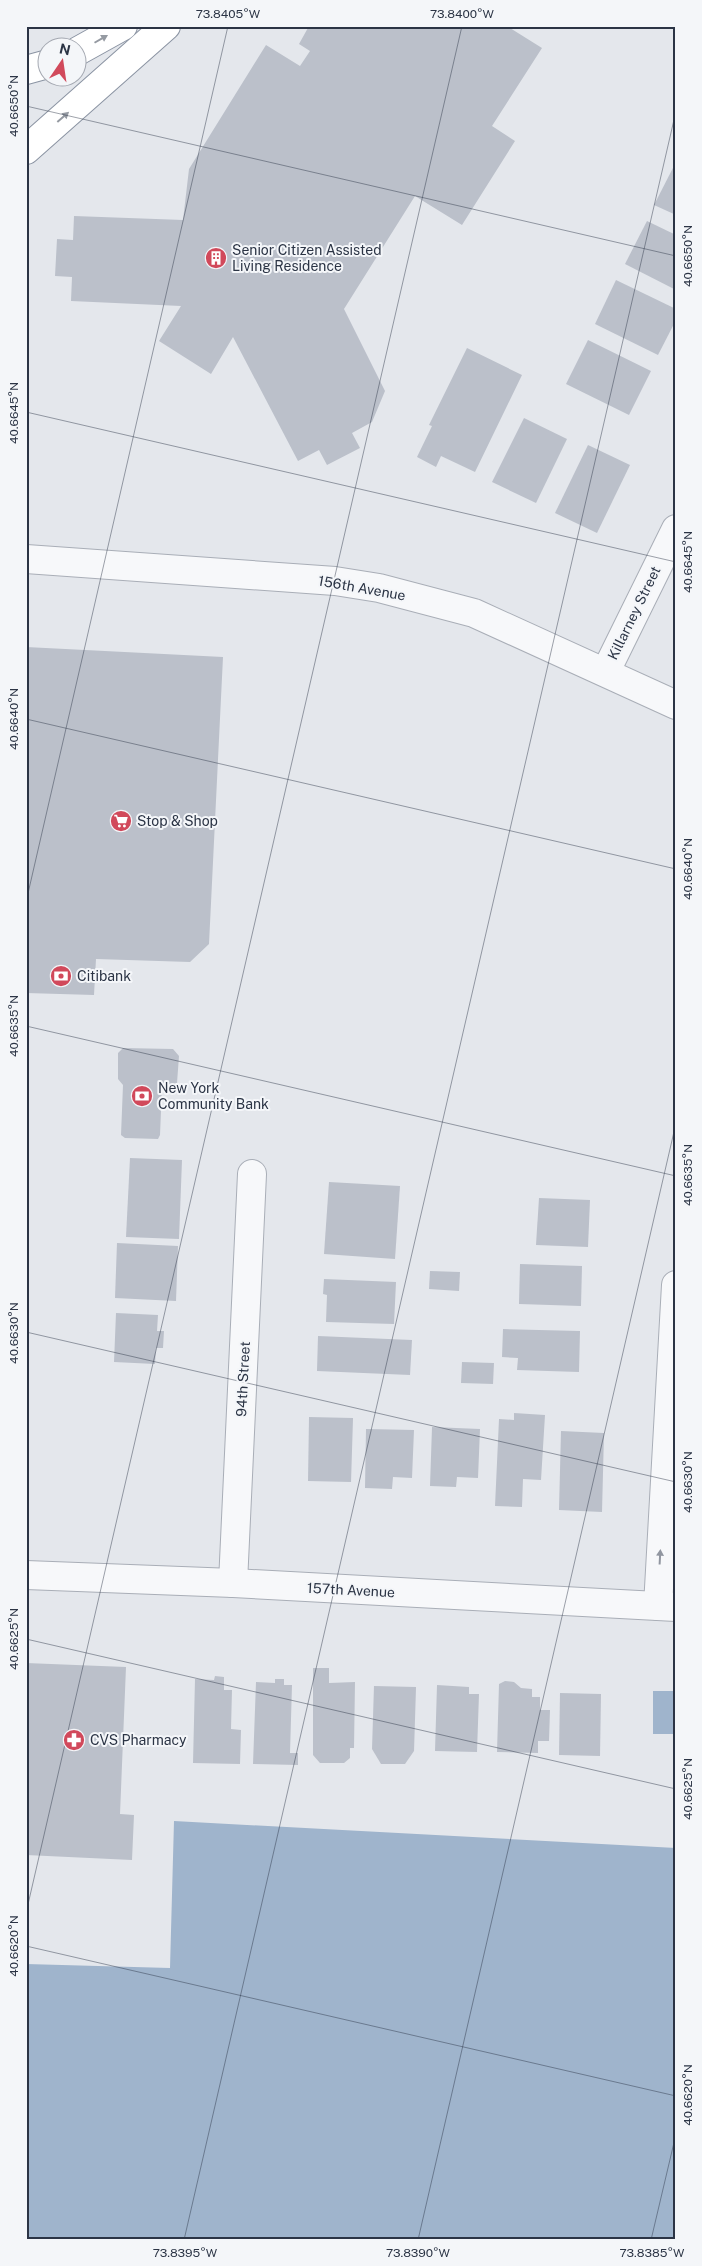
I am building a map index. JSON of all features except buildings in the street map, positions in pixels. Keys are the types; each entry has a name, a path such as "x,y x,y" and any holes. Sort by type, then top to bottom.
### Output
{"highway":[{"path":"88,45 123,26"},
{"path":"26,150 166,26"}],"street":[{"name":"Killarney Street","path":"606,671 676,529"},
{"name":"156th Avenue","path":"26,559 335,581 379,588 474,613 606,671 676,705"},
{"name":"94th Street","path":"233,1583 252,1174"},
{"path":"667,1606 676,1285"},
{"name":"157th Avenue","path":"26,1575 233,1583 667,1606"}],"water":[{"path":"653,1691 676,1691 676,1734 653,1734"},
{"path":"174,1821 676,1848 676,2240 26,2240 26,1964 170,1968"}],"place":[{"name":"Senior Citizen Assisted Living Residence","path":"216,258"},
{"name":"Stop & Shop","path":"121,821"},
{"name":"Citibank","path":"61,976"},
{"name":"New York Community Bank","path":"142,1096"},
{"name":"CVS Pharmacy","path":"74,1740"}]}
